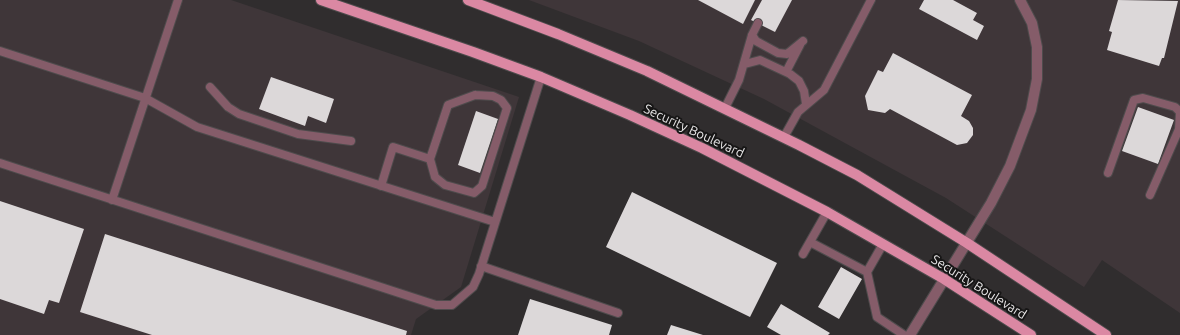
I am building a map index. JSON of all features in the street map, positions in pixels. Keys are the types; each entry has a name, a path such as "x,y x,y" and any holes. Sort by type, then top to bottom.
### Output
{"main road":[{"name":"Security Boulevard","path":"321,0 541,77 702,148 827,212 944,279 1031,335"},
{"path":"468,0 583,44 647,71 784,137 857,175 966,243 1106,335"}],"street":[{"path":"910,335 991,203 1018,146 1031,110 1037,79 1037,47 1032,23 1020,0"}],"lane":[{"path":"112,200 178,0"},
{"path":"784,137 798,112 824,90 871,0"},
{"path":"725,108 740,80 752,35 758,24"},
{"path":"752,35 756,41 778,53 787,54 802,41 786,72"},
{"path":"0,51 146,98 197,127 495,222"},
{"path":"745,64 760,60 799,80 804,91 806,104"},
{"path":"0,163 436,305 452,305 465,296 473,287 541,77"},
{"path":"210,87 228,107 239,114 298,134 351,141"},
{"path":"475,95 493,96 501,100 507,108 482,186 474,193 444,185 434,177 430,159 448,105 475,95"},
{"path":"1108,174 1134,100 1143,98 1175,107 1180,112 1179,129 1150,195"},
{"path":"381,186 393,147 430,159"},
{"path":"803,254 827,212"},
{"path":"810,242 867,272"},
{"path":"883,244 867,272 877,317 904,335"},
{"path":"481,266 618,313"}],"shaded area":[{"path":"0,0 231,0 519,97 461,287 416,319 411,335 0,335"},
{"path":"529,0 1180,0 1180,313 1102,260 1084,287 946,198 764,99 639,41"}],"building":[{"path":"698,0 755,0 743,24"},
{"path":"762,0 792,0 775,32 751,20"},
{"path":"924,0 953,0 977,13 973,20 984,26 977,40 919,9"},
{"path":"1118,0 1178,1 1164,58 1162,58 1159,66 1107,50 1112,32 1109,31"},
{"path":"893,53 972,95 961,116 969,121 973,128 973,135 967,143 957,145 890,109 885,113 868,110 865,96 878,70 883,72"},
{"path":"271,77 334,99 326,123 308,116 305,126 259,109"},
{"path":"1138,107 1174,120 1158,164 1122,151"},
{"path":"476,111 498,119 480,173 458,165"},
{"path":"632,192 777,263 750,317 606,247"},
{"path":"0,201 84,229 59,303 49,300 44,314 0,299"},
{"path":"105,234 407,331 406,335 152,335 80,312"},
{"path":"841,267 862,279 839,319 818,307"},
{"path":"530,299 612,325 609,335 518,335"},
{"path":"781,304 830,333 828,335 781,335 767,327"},
{"path":"671,325 703,335 667,335"}]}
